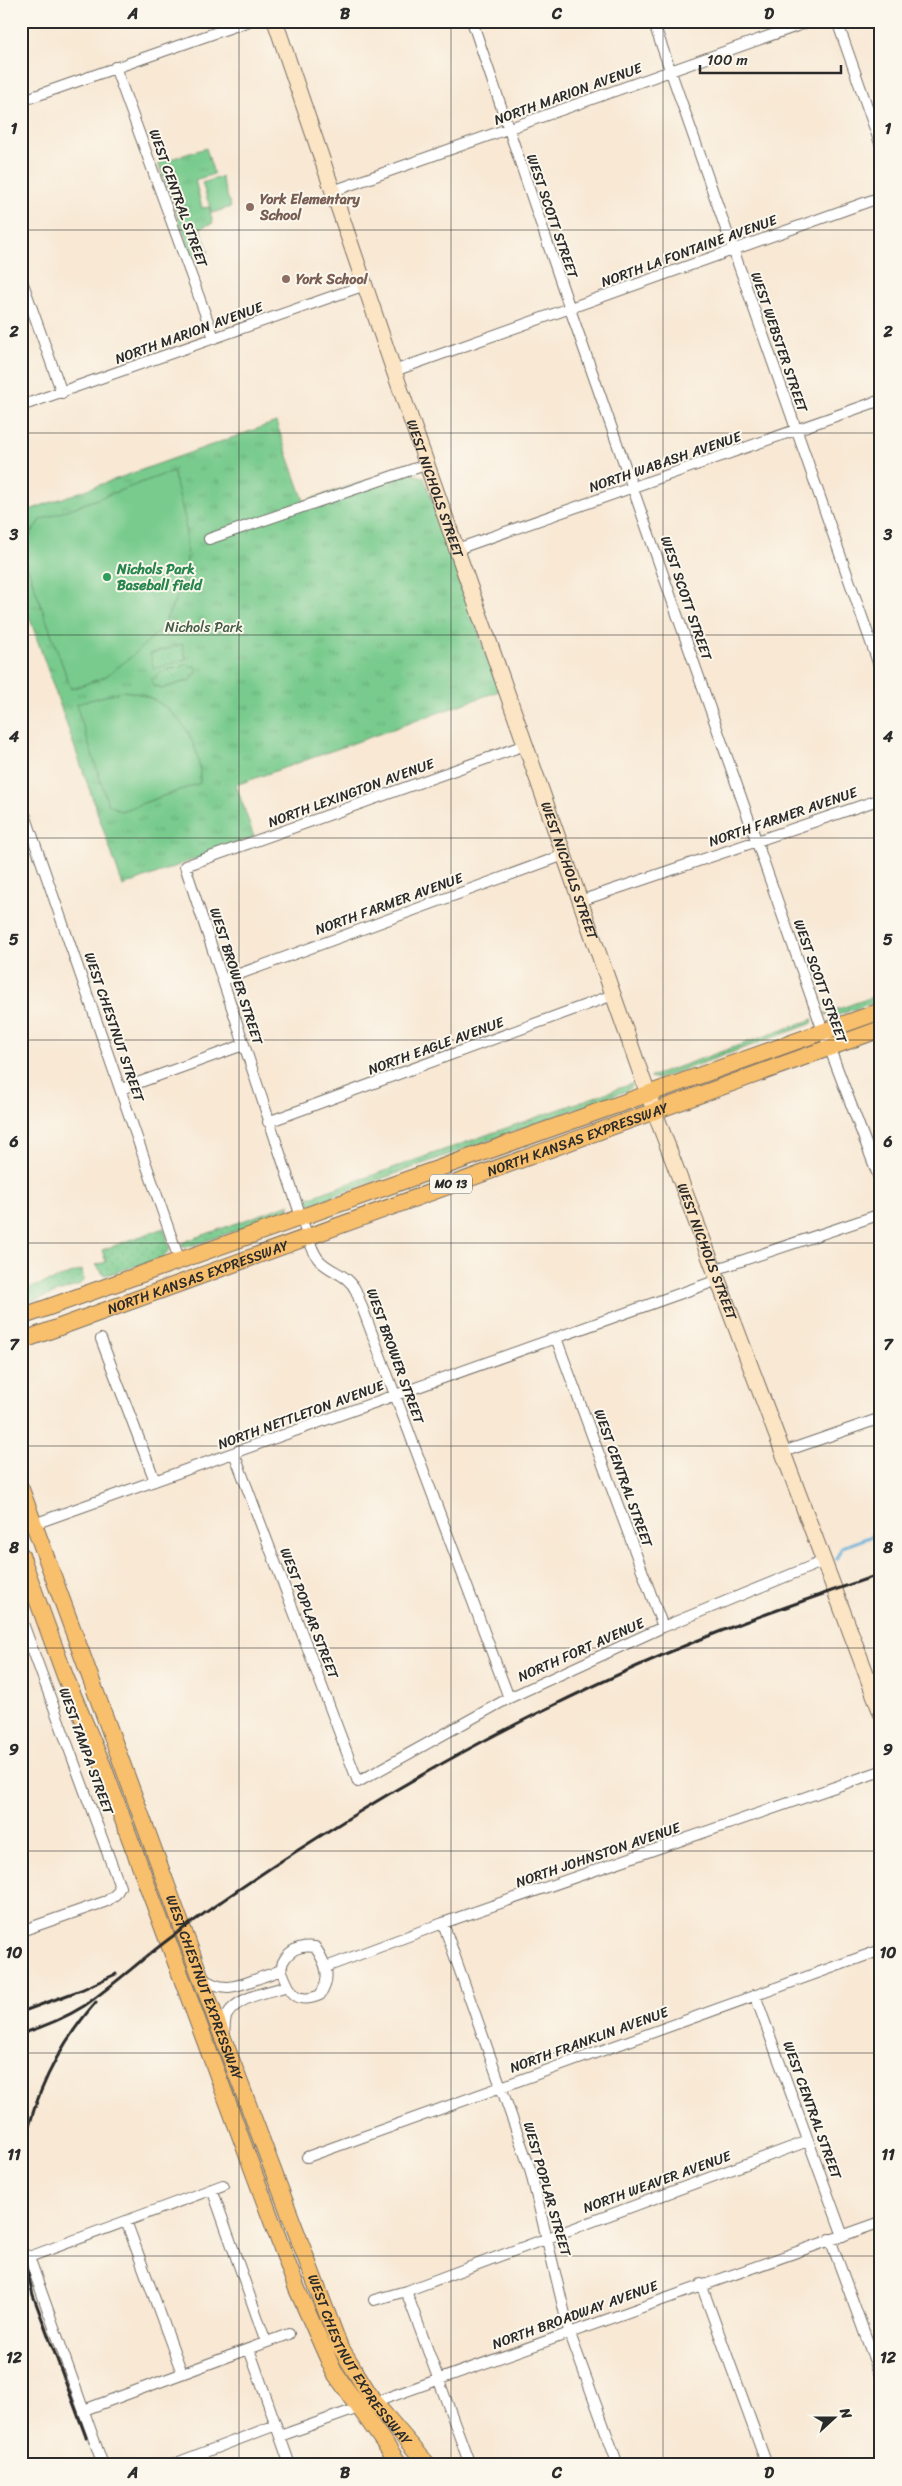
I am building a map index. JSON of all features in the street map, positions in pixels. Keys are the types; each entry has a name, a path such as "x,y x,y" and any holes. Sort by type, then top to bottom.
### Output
{"main road":[{"name":"NORTH KANSAS EXPRESSWAY","path":"25,1314 180,1262 881,1011"},
{"name":"NORTH KANSAS EXPRESSWAY","path":"21,1341 307,1235 881,1029"},
{"name":"WEST CHESTNUT EXPRESSWAY","path":"21,1489 223,2038 340,2344 374,2402 428,2465"},
{"name":"WEST CHESTNUT EXPRESSWAY","path":"21,1556 65,1676 107,1775 297,2289 334,2372 400,2465"}],"street":[{"path":"21,100 248,21"},
{"name":"WEST NICHOLS STREET","path":"275,21 394,371 654,1111 881,1712"},
{"name":"WEST SCOTT STREET","path":"472,21 570,309 823,1032 881,1183"},
{"name":"WEST WEBSTER STREET","path":"653,21 732,251 881,671"},
{"name":"NORTH MARION AVENUE","path":"333,191 812,21"},
{"path":"837,21 881,146"},
{"name":"WEST CENTRAL STREET","path":"115,67 214,338"},
{"name":"NORTH LA FONTAINE AVENUE","path":"394,371 881,197"},
{"path":"21,278 62,392"},
{"name":"NORTH MARION AVENUE","path":"21,406 365,285"},
{"name":"NORTH WABASH AVENUE","path":"457,548 881,400"},
{"path":"209,539 428,464"},
{"name":"NORTH LEXINGTON AVENUE","path":"185,866 526,745"},
{"name":"NORTH FARMER AVENUE","path":"580,901 881,799"},
{"name":"WEST CHESTNUT STREET","path":"21,803 180,1262"},
{"name":"NORTH FARMER AVENUE","path":"223,980 564,855"},
{"name":"WEST BROWER STREET","path":"185,866 268,1122 307,1235 316,1256 321,1262 352,1282 508,1698"},
{"name":"NORTH EAGLE AVENUE","path":"268,1122 613,995"},
{"path":"121,1088 243,1045"},
{"name":"NORTH NETTLETON AVENUE","path":"34,1524 556,1338 716,1275 881,1214"},
{"path":"102,1338 155,1481"},
{"name":"WEST CENTRAL STREET","path":"556,1338 663,1627"},
{"path":"783,1452 881,1418"},
{"name":"WEST POPLAR STREET","path":"234,1453 358,1782"},
{"name":"NORTH FORT AVENUE","path":"358,1782 508,1698 663,1627 824,1561"},
{"name":"WEST TAMPA STREET","path":"21,1618 120,1887 116,1894 107,1901 21,1931"},
{"name":"NORTH JOHNSTON AVENUE","path":"326,1967 443,1923 881,1771"},
{"name":"WEST POPLAR STREET","path":"443,1923 530,2169 548,2237 569,2332 618,2465"},
{"path":"201,1977 212,1985 228,1988 281,1969 290,1954 298,1947 307,1946 315,1947 326,1967 328,1977 325,1987 320,1994 312,1998 302,1998 295,1996 288,1986 281,1969"},
{"name":"NORTH FRANKLIN AVENUE","path":"307,2157 881,1950"},
{"path":"223,2038 227,2015 235,2007 246,2000 288,1986"},
{"name":"WEST CENTRAL STREET","path":"755,1995 843,2236"},
{"name":"NORTH WEAVER AVENUE","path":"374,2300 406,2291 808,2141"},
{"path":"103,2465 25,2254 126,2221 223,2185"},
{"path":"212,2189 266,2342"},
{"path":"126,2221 182,2373"},
{"name":"NORTH BROADWAY AVENUE","path":"280,2436 701,2284 881,2222"},
{"path":"830,2239 881,2378"},
{"path":"701,2284 767,2465"},
{"path":"406,2291 470,2465"},
{"path":"84,2410 289,2334"},
{"path":"249,2349 290,2465"},
{"path":"171,2465 276,2425"}],"green space":[{"path":"206,148 214,174 195,180 202,208 209,207 213,223 184,234 158,163"},
{"path":"221,177 231,207 212,213 202,183"},
{"path":"200,228 209,252 193,258 184,234"},
{"name":"Nichols Park","path":"276,422 304,501 411,466 415,475 424,477 499,691 236,785 254,837 123,886 21,593 21,513"},
{"name":"Nichols Park Baseball field","path":"173,471 185,519 187,561 179,593 161,629 131,657 105,677 71,689 21,549 40,520"},
{"path":"182,644 186,659 154,669 150,654"},
{"path":"188,664 189,667 195,666 197,674 192,675 193,679 161,689 159,686 154,687 151,679 157,677 156,674"},
{"path":"123,691 140,694 155,700 169,709 180,721 189,734 195,749 200,783 121,811 108,804 76,704"},
{"path":"881,994 881,1000 835,1016 824,1014"},
{"path":"813,1019 812,1023 808,1025 658,1079 650,1077"},
{"path":"634,1083 626,1091 311,1204 302,1200"},
{"path":"290,1204 285,1214 188,1247 184,1247 181,1243"},
{"path":"164,1228 170,1249 162,1258 104,1275 96,1265 106,1262 102,1250"},
{"path":"82,1270 83,1281 79,1285 21,1305 21,1291"}],"waterway":[{"path":"836,1559 842,1547 881,1533"}],"railway":[{"path":"21,2034 54,2022 84,2006 173,1936 216,1905 349,1818 442,1763 591,1687 642,1664 759,1617 881,1574"},
{"path":"21,2012 81,1990 116,1974"},
{"path":"21,2165 31,2120 46,2078 68,2039 96,2002"},
{"path":"21,2246 33,2295 86,2437"}],"place":[{"name":"York Elementary School","path":"250,207"},
{"name":"York School","path":"286,279"},
{"name":"Nichols Park Baseball field","path":"107,577"}]}
